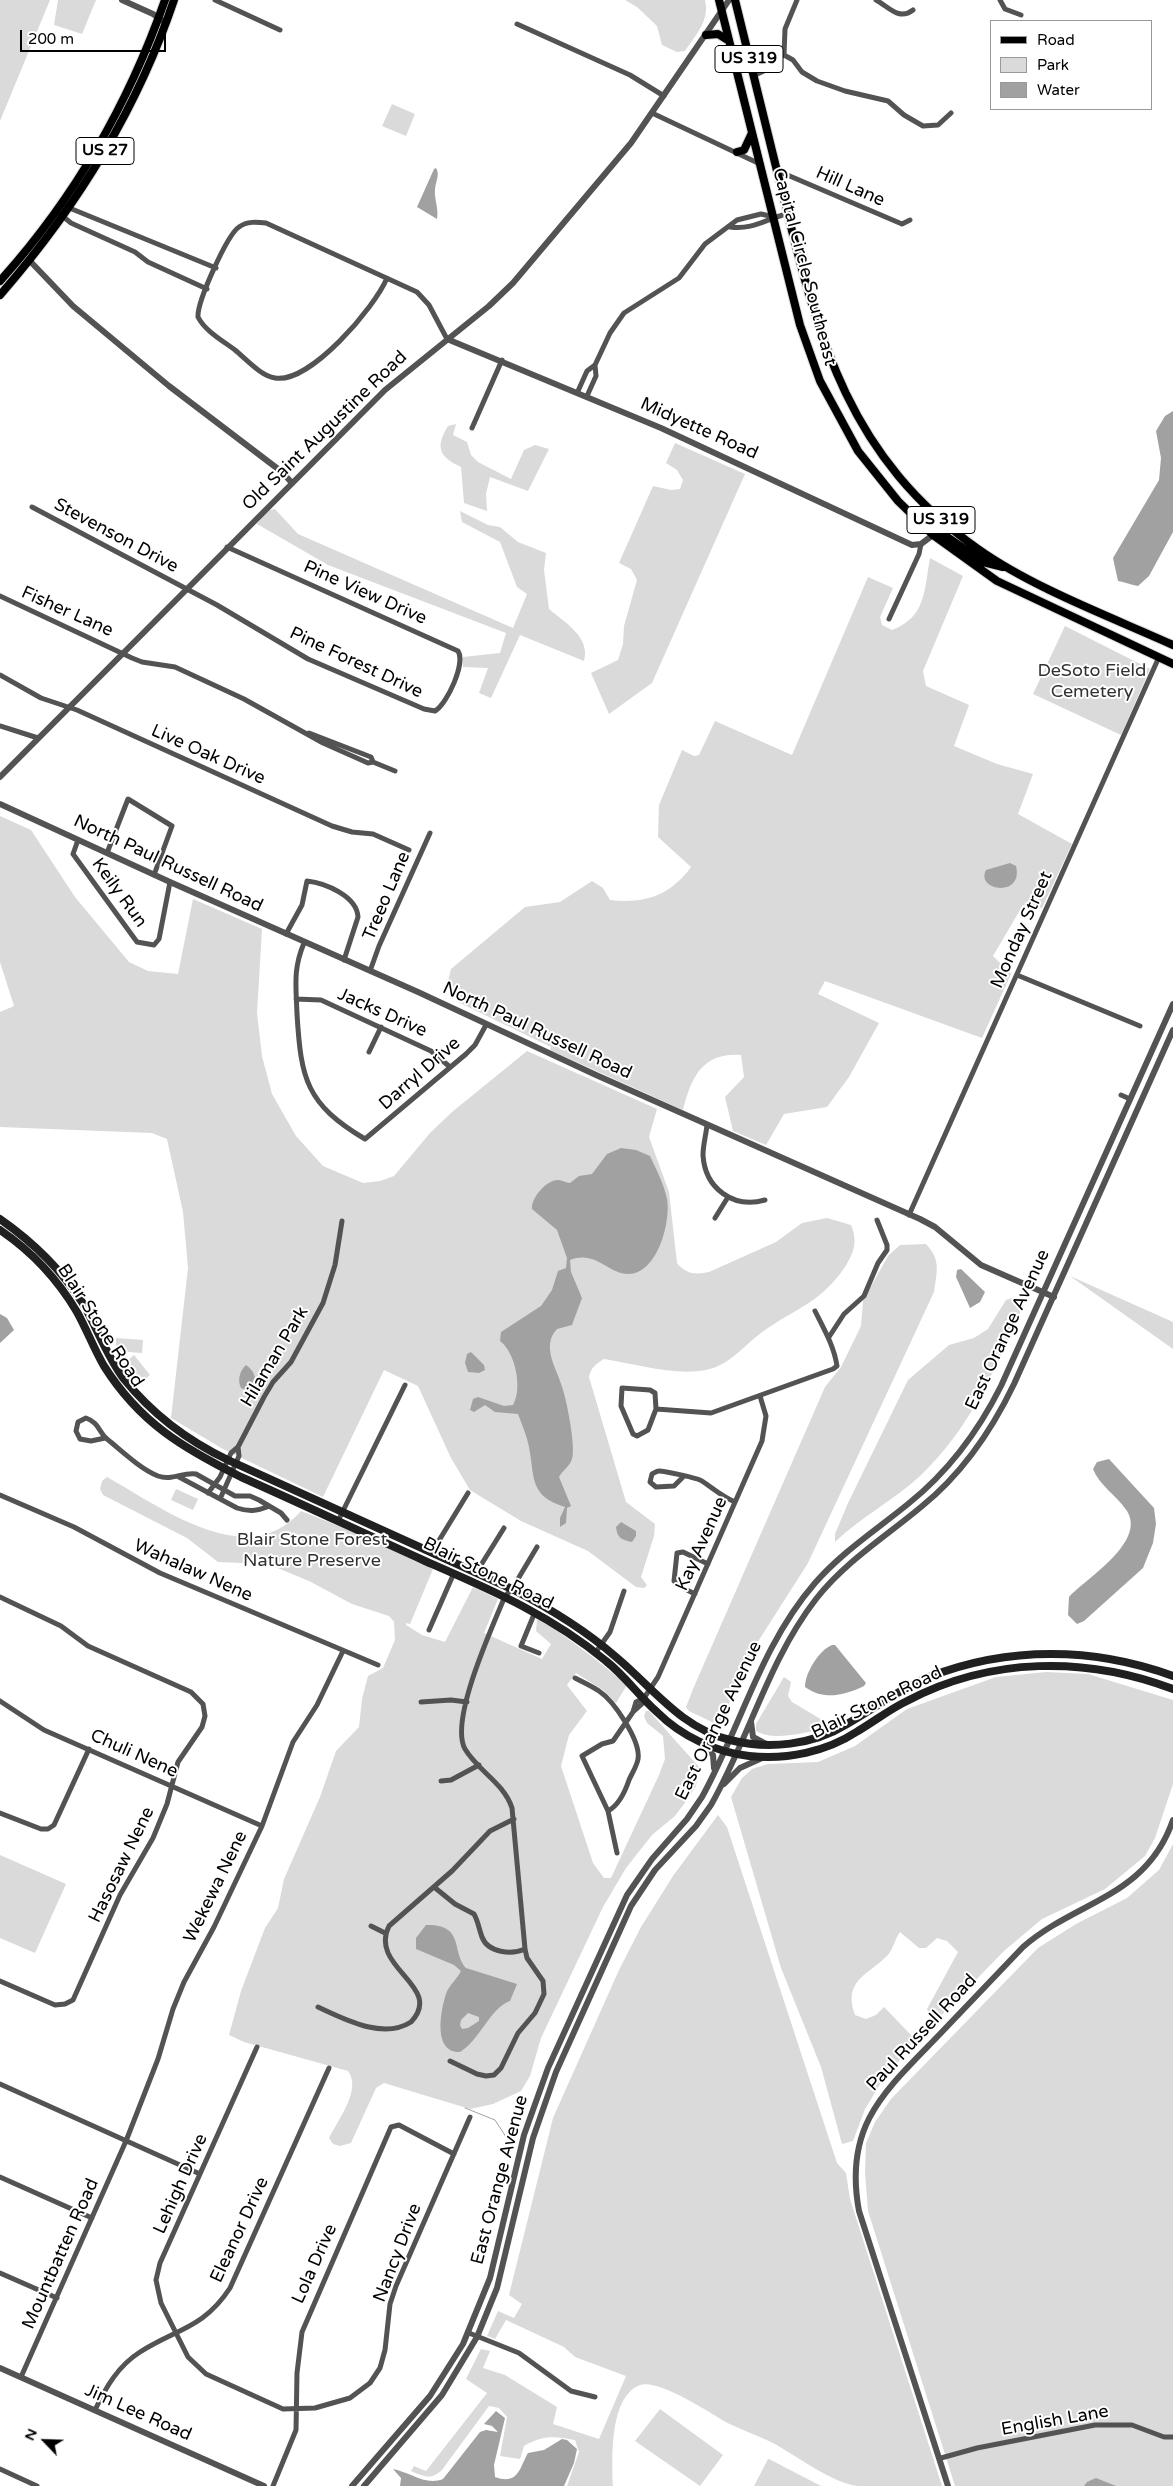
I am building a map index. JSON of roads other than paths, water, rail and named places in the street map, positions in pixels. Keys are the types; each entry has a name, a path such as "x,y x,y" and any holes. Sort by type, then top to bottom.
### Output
{"main road":[{"name":"US 27","path":"0,281 57,210 87,164 118,109 165,0"},
{"name":"US 27","path":"0,294 62,217 118,129 166,23 174,0"},
{"name":"Capital Circle Southeast","path":"718,0 800,325 827,396 858,451 882,482 933,535 997,581 1173,664"},
{"name":"Capital Circle Southeast","path":"735,0 788,214 823,341 836,376 867,434 884,459 921,502 978,549 1007,568 1173,646"},
{"path":"706,35 718,34 728,41"},
{"path":"118,109 118,129"},
{"path":"737,152 747,146 752,133"},
{"path":"933,535 942,534 983,562 1007,568"},
{"name":"Blair Stone Road","path":"0,1219 26,1238 58,1270 83,1304 112,1361 148,1406 176,1432 236,1464 425,1551 435,1551 553,1611 602,1645 650,1690 688,1722 729,1740 772,1745 798,1742 831,1732 900,1691 928,1677 956,1668 1017,1655 1059,1654 1094,1656 1127,1662 1173,1676"},
{"name":"Blair Stone Road","path":"0,1230 20,1244 51,1275 77,1313 104,1366 134,1405 167,1436 232,1472 505,1596 535,1612 596,1652 668,1723 696,1740 735,1754 766,1757 801,1754 834,1744 905,1701 959,1679 1020,1667 1065,1665 1118,1672 1173,1689"},
{"path":"51,1275 58,1270"},
{"path":"104,1366 112,1361"},
{"path":"956,1668 959,1679"}],"street":[{"path":"122,0 158,17 166,23"},
{"path":"215,0 280,30"},
{"name":"Old Saint Augustine Road","path":"0,777 385,390 489,306 513,283 613,166 664,96 729,0"},
{"path":"784,54 785,29 797,0"},
{"path":"876,0 901,15 907,15 913,10"},
{"path":"1000,0 1005,9 1021,15"},
{"path":"516,24 630,75 664,96"},
{"path":"753,76 766,70 772,61 784,54"},
{"path":"784,54 793,60 802,72 825,85 888,102 904,115 923,126 938,125 951,113"},
{"path":"652,113 760,164"},
{"name":"Hill Lane","path":"778,171 902,224 910,220"},
{"path":"207,289 148,262 135,252 62,217 57,210 69,207 147,242 157,242 216,268"},
{"path":"578,391 587,372 595,365 617,320 637,304 679,278 705,244 738,220 761,214 774,217"},
{"path":"730,227 762,224 774,217 788,214"},
{"path":"387,278 377,298 365,314 309,369 298,375 280,378 264,373 204,325 198,314 231,236 240,226 266,223 412,289 426,301 447,339"},
{"path":"29,260 71,305 169,386 282,472 292,484"},
{"name":"Midyette Road","path":"447,339 578,391 912,545 921,544"},
{"path":"472,428 502,360"},
{"path":"587,396 596,376 595,365"},
{"name":"Stevenson Drive","path":"32,507 186,589"},
{"path":"889,619 919,554 921,544 933,535"},
{"name":"Pine View Drive","path":"227,547 454,649 461,655 462,661 452,684"},
{"name":"Pine Forest Drive","path":"186,589 319,665 359,680 424,709 435,711 441,706 452,684"},
{"name":"Fisher Lane","path":"0,596 142,662 176,667 244,699 323,743 368,763 373,762 395,771"},
{"name":"Monday Street","path":"910,1215 1159,657"},
{"name":"Live Oak Drive","path":"0,675 41,698 68,708 332,826 352,832 374,834 409,850"},
{"path":"0,726 38,738"},
{"path":"107,853 128,799 172,826 154,875"},
{"name":"North Paul Russell Road","path":"0,804 304,943 910,1215 935,1227 981,1265 1054,1297"},
{"name":"Treeo Lane","path":"370,971 379,946 430,833"},
{"name":"Keily Run","path":"78,840 73,854 137,942 154,945 158,939 170,882"},
{"path":"286,934 302,905 307,881 326,887 348,898 358,911 355,928 344,960"},
{"path":"296,999 296,967 304,943"},
{"path":"1017,975 1140,1026"},
{"name":"Jacks Drive","path":"296,999 321,1000 438,1054 450,1067"},
{"name":"Darryl Drive","path":"296,999 300,1059 309,1087 330,1115 365,1139 475,1046 486,1025"},
{"name":"East Orange Avenue","path":"352,2486 435,2389 469,2333 490,2278 529,2118 567,2026 627,1895 652,1859 693,1812 714,1773 770,1649 788,1619 809,1591 852,1547 919,1494 946,1468 980,1425 1001,1386 1173,1004"},
{"path":"369,1052 381,1028"},
{"name":"East Orange Avenue","path":"364,2486 442,2395 477,2337 500,2279 538,2121 576,2029 636,1899 661,1864 696,1826 715,1798 788,1640 817,1598 853,1561 926,1503 959,1471 990,1430 1011,1392 1173,1030"},
{"path":"1121,1094 1140,1103"},
{"path":"708,1125 704,1148 704,1163 714,1184 728,1197 747,1203 765,1200"},
{"path":"715,1218 728,1197"},
{"path":"828,1338 844,1314 864,1296 878,1263 887,1250 887,1245 877,1220"},
{"name":"Hilaman Park","path":"208,1493 214,1486 231,1453 238,1447 273,1382 291,1362 323,1303 335,1265 342,1221"},
{"path":"656,1409 711,1413 837,1366 828,1338 815,1311"},
{"path":"338,1520 405,1385"},
{"path":"622,1388 650,1390 655,1393 656,1409 648,1430 637,1436 633,1434 621,1406 622,1388"},
{"name":"Kay Avenue","path":"608,1811 582,1756 602,1744 613,1741 633,1712 643,1704 644,1698 658,1677 765,1432 766,1416 760,1396"},
{"path":"105,1438 91,1441 80,1439 76,1431 78,1422 86,1418 92,1420 99,1426 105,1438 149,1471 164,1478 179,1477 189,1473 196,1474 214,1486 235,1496 250,1496 281,1513 287,1520"},
{"name":"Hilaman Park","path":"220,1499 236,1464 240,1452 238,1447"},
{"path":"683,1477 674,1486 656,1487 650,1482 652,1474 658,1471 691,1477 702,1481 718,1494 736,1502"},
{"path":"179,1477 246,1511 258,1511 268,1507"},
{"path":"435,1551 468,1493"},
{"path":"919,1494 926,1503"},
{"name":"Wahalaw Nene","path":"0,1495 74,1527 160,1572 378,1665"},
{"path":"476,1573 504,1528"},
{"path":"450,2062 477,2074 494,2075 501,2068 518,2033 535,2012 544,1994 543,1982 527,1958 525,1949 514,1819 507,1796 466,1750 461,1738 467,1702 478,1662 505,1596 512,1589 537,1547"},
{"path":"695,1594 679,1586 674,1580 677,1553 683,1552 708,1564"},
{"path":"429,1630 454,1573"},
{"path":"596,1652 610,1632 624,1591"},
{"name":"Hasosaw Nene","path":"0,1597 53,1621 88,1646 191,1692 203,1704 205,1716 199,1732 178,1762 172,1786 153,1838 120,1895 73,2000 55,2005 0,1981"},
{"path":"535,1612 521,1646 539,1654"},
{"name":"Wekewa Nene","path":"126,2141 158,2060 173,2009 184,1982 214,1927 262,1826 290,1750 317,1705 343,1651"},
{"path":"575,1678 600,1692 626,1724 637,1745 638,1759 618,1802 608,1811 617,1853"},
{"path":"421,1702 451,1700 467,1702"},
{"name":"Chuli Nene","path":"0,1701 34,1725 262,1826"},
{"path":"751,1719 750,1731 754,1738 772,1745"},
{"path":"696,1740 711,1752 714,1762 714,1773"},
{"path":"0,1813 41,1829 48,1829 54,1825 89,1749"},
{"path":"715,1798 740,1768 766,1757"},
{"path":"441,1781 451,1780 479,1765"},
{"path":"318,2007 356,2024 365,2026 401,2028 414,2019 418,2006 418,1996 412,1984 387,1952 384,1943 385,1933 398,1916 434,1887 490,1831 514,1819"},
{"name":"Paul Russell Road","path":"948,2486 941,2458 859,2211 855,2174 861,2137 868,2119 889,2087 1023,1947 1040,1932 1110,1895 1137,1876 1155,1855 1173,1820"},
{"path":"434,1887 455,1904 474,1914 482,1937 487,1944 509,1953 516,1953 525,1949"},
{"path":"372,1926 385,1933"},
{"path":"567,2026 576,2029"},
{"name":"Lehigh Drive","path":"176,2334 160,2303 156,2280 160,2263 257,2047"},
{"name":"Eleanor Drive","path":"95,2410 108,2384 124,2365 138,2353 190,2327 212,2312 230,2288 328,2068"},
{"path":"0,2084 200,2174"},
{"name":"Nancy Drive","path":"176,2334 188,2356 206,2374 272,2406 296,2410 332,2404 350,2398 366,2388 375,2376 385,2350 387,2320 396,2286 470,2117"},
{"name":"Lola Drive","path":"273,2486 294,2439 298,2358 308,2314 391,2127 399,2125 454,2154"},
{"name":"Mountbatten Road","path":"21,2377 126,2141"},
{"path":"0,2178 92,2218"},
{"path":"0,2273 57,2298"},
{"path":"469,2333 519,2353 571,2391 595,2397"},
{"name":"Jim Lee Road","path":"0,2368 264,2486"},
{"path":"435,2389 442,2395"},
{"name":"English Lane","path":"941,2458 976,2448 1095,2425 1132,2425 1164,2437 1173,2437"},
{"path":"0,2469 37,2486"}],"water":[{"path":"436,168 438,175 435,189 437,219 417,207"},
{"path":"1173,411 1173,532 1149,576 1138,586 1118,581 1113,558 1159,480 1161,458 1156,431 1165,416"},
{"path":"1010,863 1016,866 1017,876 1013,883 1007,887 1000,888 987,883 984,877 986,870"},
{"path":"621,1148 636,1150 650,1156 666,1193 667,1220 655,1256 638,1272 621,1273 587,1258 570,1260 571,1272 582,1298 572,1325 557,1329 550,1343 552,1359 567,1404 573,1445 571,1462 559,1477 571,1506 567,1508 566,1523 560,1527 560,1518 565,1507 553,1503 539,1491 534,1477 528,1443 518,1414 495,1412 485,1405 474,1412 470,1410 473,1399 478,1397 504,1406 513,1405 517,1389 516,1371 510,1353 500,1341 501,1332 541,1306 552,1290 558,1271 566,1268 567,1258 557,1230 532,1209 534,1200 544,1186 553,1181 559,1180 570,1183 579,1176 592,1174 607,1154"},
{"path":"961,1269 985,1292 980,1302 970,1308 956,1277 957,1270"},
{"path":"0,1314 7,1318 14,1330 0,1343"},
{"path":"471,1352 484,1365 485,1370 479,1373 468,1372 465,1363 467,1354"},
{"path":"246,1365 252,1370 255,1377 252,1388 248,1391 241,1388 239,1381 242,1370"},
{"path":"1109,1459 1154,1508 1156,1524 1153,1543 1143,1568 1084,1621 1077,1624 1068,1615 1069,1597 1112,1558 1122,1547 1129,1535 1131,1523 1127,1511 1099,1480 1093,1469 1097,1462"},
{"path":"621,1522 636,1531 636,1536 632,1542 619,1536 616,1527"},
{"path":"835,1645 866,1683 864,1686 834,1695 820,1694 805,1687 810,1669 822,1652"},
{"path":"426,1925 447,1929 455,1940 466,1968 517,1984 510,2001 497,2010 467,2047 460,2052 451,2050 445,2045 442,2038 441,2019 446,1994 461,1971 454,1965 416,1949 416,1938","holes":["468,2013 479,2017 479,2021 468,2028 462,2029 460,2025 461,2020"]},
{"path":"496,2411 505,2418 494,2465 495,2477 509,2479 514,2477 528,2453 544,2450 562,2439 567,2440 577,2449 574,2463 564,2486 400,2486 401,2478 393,2469 424,2480 436,2481 443,2479 480,2432 486,2430 498,2432 492,2426 484,2424"},
{"path":"1096,2478 1116,2486 1084,2486 1087,2482"}],"waterway":[{"path":"465,2108 495,2120 510,2143"}],"park label":[{"name":"DeSoto Field Cemetery","path":"1092,681"},
{"name":"Blair Stone Forest Nature Preserve","path":"312,1550"}]}
